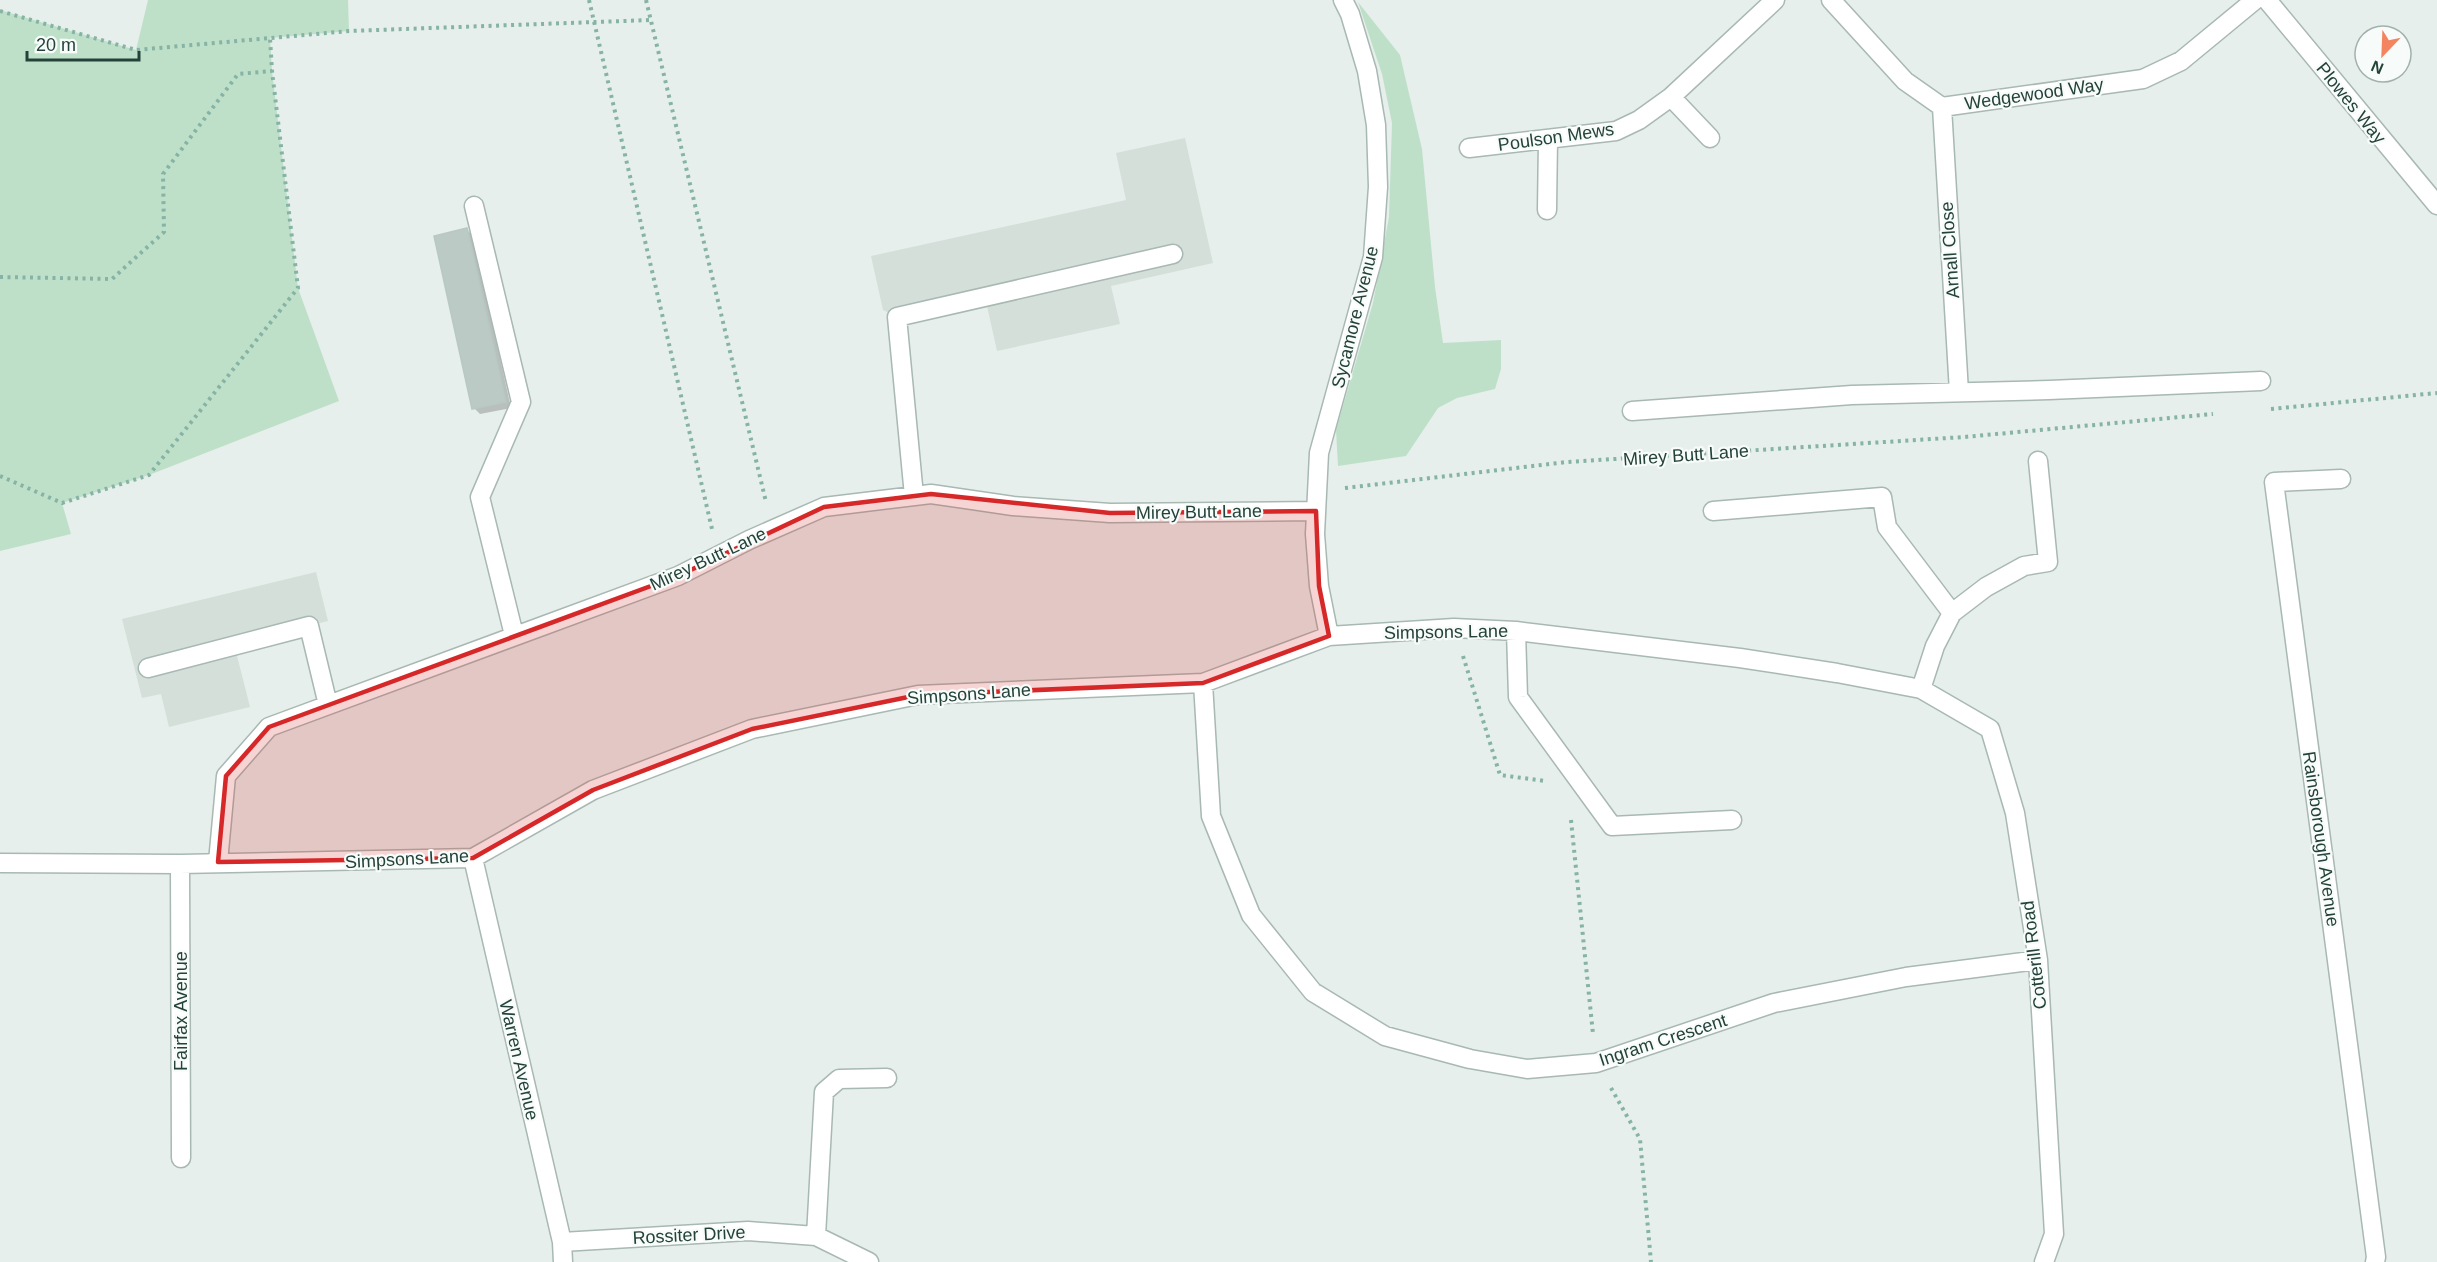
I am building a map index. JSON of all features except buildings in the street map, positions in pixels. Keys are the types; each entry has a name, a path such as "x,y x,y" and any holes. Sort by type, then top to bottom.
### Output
{"street":[{"name":"Sycamore Avenue","path":"1329,636 1319,586 1315,534 1319,453 1373,256 1378,187 1377,125 1367,71 1350,14 1343,0"},
{"name":"Poulson Mews","path":"1468,148 1616,131 1639,120 1671,96 1775,0"},
{"name":"Wedgewood Way","path":"1831,0 1905,81 1942,107 2143,79 2181,61 2255,0"},
{"name":"Plowes Way","path":"2267,0 2437,205"},
{"path":"1671,96 1710,138"},
{"name":"Arnall Close","path":"1942,107 1959,392"},
{"path":"1547,210 1548,139"},
{"path":"474,206 521,402 480,497 514,635"},
{"path":"914,496 897,317 1173,254"},
{"path":"1632,411 1852,395 2261,381"},
{"path":"1921,689 1935,646 1952,613 1986,587 2024,566 2048,562 2038,461"},
{"name":"Rainsborough Avenue","path":"2341,479 2274,482 2375,1262"},
{"name":"Mirey Butt Lane","path":"218,862 226,776 269,727 678,576 773,529 824,507 931,494 1012,506 1110,513 1316,511"},
{"path":"1713,511 1881,497 1887,527 1952,613"},
{"path":"148,668 309,626 328,705"},
{"name":"Simpsons Lane","path":"0,863 180,864 473,858 593,790 752,729 918,695 1203,683 1329,636 1454,628 1516,631 1740,658 1921,689"},
{"path":"1516,631 1518,697 1612,826 1732,820"},
{"name":"Ingram Crescent","path":"1203,683 1211,816 1251,915 1313,992 1385,1036 1470,1059 1527,1069 1596,1063 1774,1003 1906,977 2038,960"},
{"name":"Cotterill Road","path":"1921,689 1990,729 2015,813 2038,960 2054,1234 2044,1262"},
{"name":"Warren Avenue","path":"473,858 562,1242 563,1262"},
{"name":"Fairfax Avenue","path":"180,864 181,1158"},
{"path":"816,1236 824,1092 839,1079 887,1078"},
{"name":"Rossiter Drive","path":"562,1242 748,1231 816,1236 869,1262"}],"path":[{"path":"589,0 718,556"},
{"path":"646,0 773,529"},
{"path":"0,11 136,50 349,31 651,20"},
{"path":"0,476 62,503 149,475 298,288 270,38"},
{"path":"0,277 112,279 164,231 163,174 238,74 272,71"},
{"name":"Mirey Butt Lane","path":"1317,492 1568,462 1953,438 2056,429"},
{"path":"1454,628 1500,775 1556,783"},
{"path":"1571,819 1596,1063 1641,1139 1651,1262"}],"highlighted area":[{"path":"931,494 1110,513 1316,511 1319,586 1329,636 1203,683 918,695 752,729 593,790 473,858 218,862 226,776 269,727 678,576 824,507"}],"shaded area":[{"path":"1185,138 1213,263 1111,286 1120,324 997,351 985,297 897,317 883,310 871,256 1126,200 1116,153"},
{"path":"316,572 328,621 234,644 250,707 169,727 161,694 142,698 122,619"}],"green space":[{"path":"148,0 348,0 349,31 270,38 298,288 339,401 149,475 62,503 71,534 0,551 0,10 136,50"},
{"path":"1358,2 1400,55 1422,149 1435,287 1443,343 1501,340 1501,369 1495,389 1457,398 1438,408 1406,456 1338,466 1336,430 1373,303 1389,217 1392,123 1382,74"}]}
